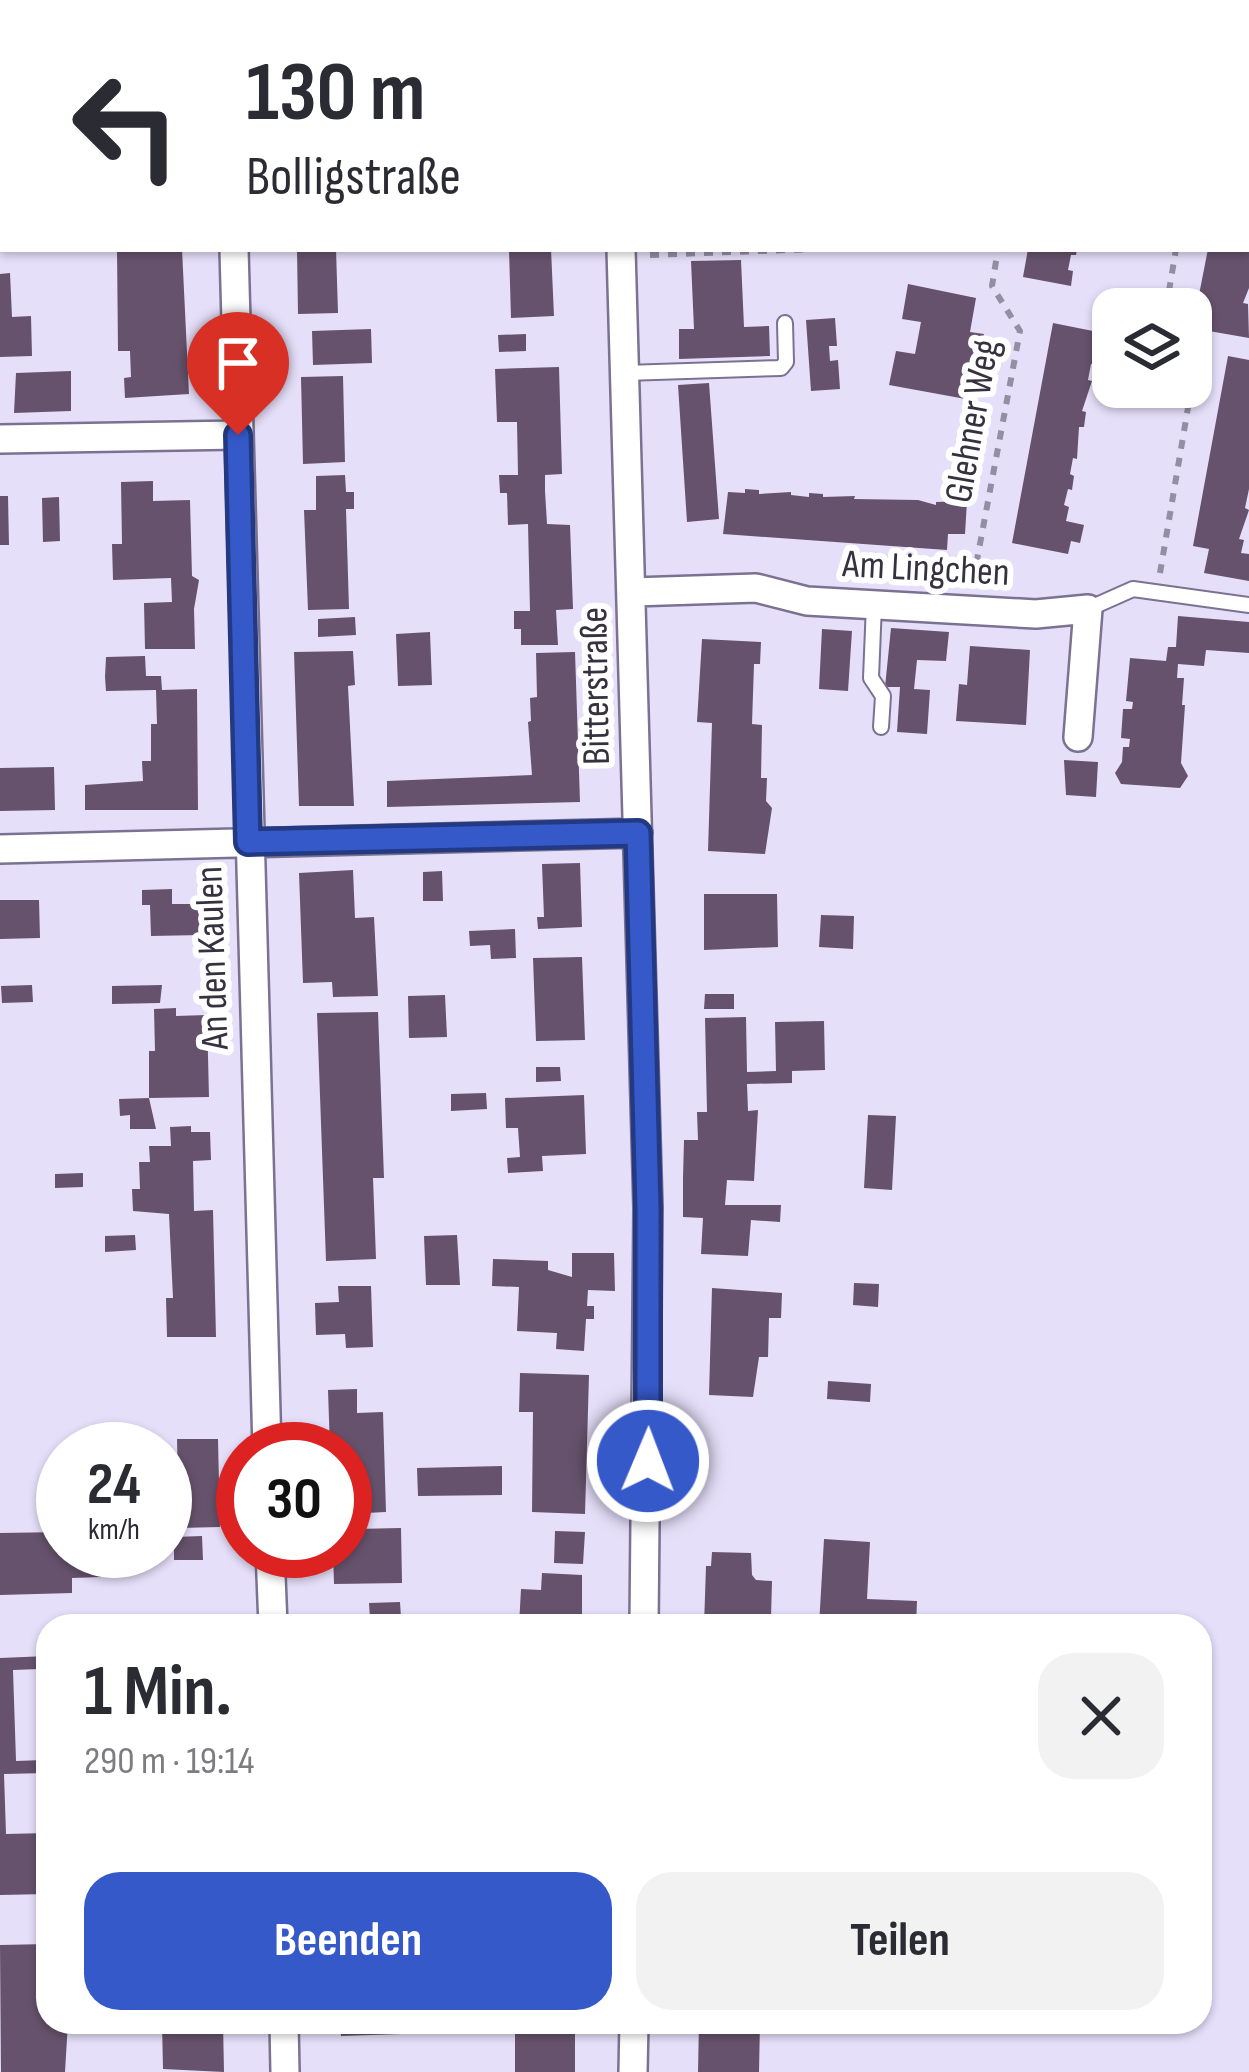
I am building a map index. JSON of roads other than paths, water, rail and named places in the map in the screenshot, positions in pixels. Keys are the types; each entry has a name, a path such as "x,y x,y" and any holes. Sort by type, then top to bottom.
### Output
{"street":[{"name":"An den Kaulen","path":"234,252 266,1422"},
{"name":"Bitterstraße","path":"621,252 634,592 648,1231 644,1614"},
{"path":"0,439 238,435"},
{"name":"Am Lingchen","path":"634,592 756,588 807,601 1036,614 1088,609"},
{"path":"1078,737 1088,609"},
{"path":"0,849 638,833"},
{"path":"271,1578 273,1614"},
{"path":"284,2034 285,2072"},
{"path":"633,2072 634,2034"}],"lane":[{"path":"626,373 782,368 785,323"},
{"path":"1088,609 1133,589 1249,605"},
{"path":"874,604 871,678 883,695 881,727"}]}
